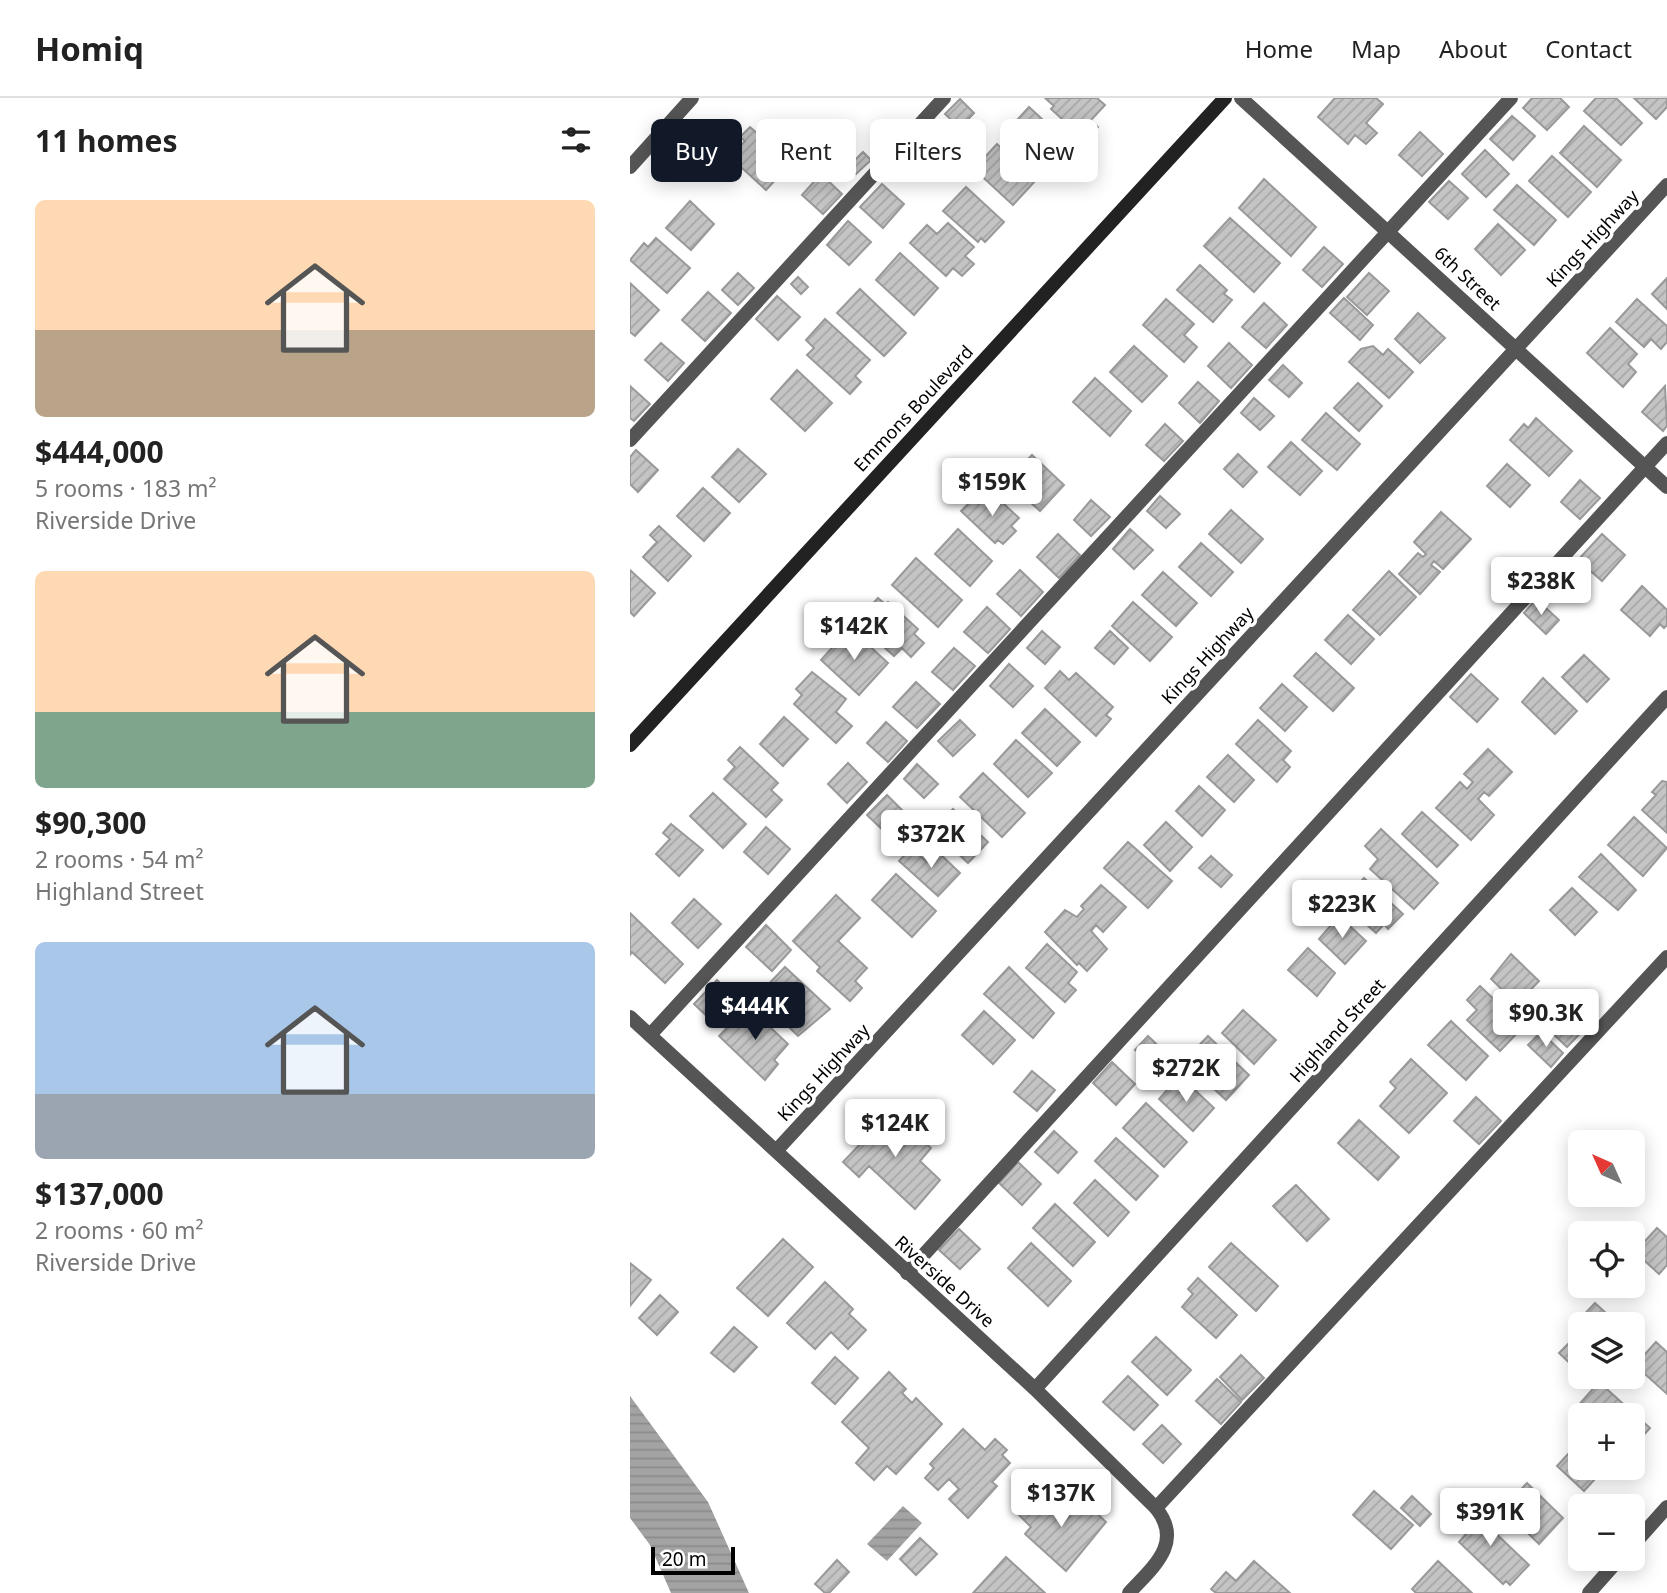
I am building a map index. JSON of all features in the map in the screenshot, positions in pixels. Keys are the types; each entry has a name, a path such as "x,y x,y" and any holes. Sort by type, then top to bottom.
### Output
{"street":[{"path":"630,167 692,98"},
{"path":"630,440 944,98"},
{"name":"Emmons Boulevard","path":"630,744 1225,98"},
{"name":"6th Street","path":"1241,98 1667,487"},
{"path":"650,1035 1511,98"},
{"name":"Kings Highway","path":"776,1151 1667,185"},
{"path":"907,1273 1667,443"},
{"name":"Highland Street","path":"1035,1390 1667,697"},
{"path":"1157,1508 1667,957"},
{"name":"Riverside Drive","path":"630,1017 1035,1390 1157,1508 1168,1532 1165,1554 1129,1593"},
{"path":"1645,1532 1667,1507"},
{"path":"1588,1593 1608,1571"}],"shaded area":[{"path":"630,1396 708,1502 749,1593 671,1593 650,1545 630,1518"},
{"path":"903,1506 922,1523 887,1561 867,1544"}],"building":[{"path":"1045,98 1097,98 1105,105 1092,119 1062,119 1051,109 1054,106"},
{"path":"1335,98 1376,98 1383,104 1366,123 1377,133 1366,144 1355,135 1348,144 1318,117"},
{"path":"1532,98 1560,98 1569,107 1547,130 1523,108"},
{"path":"1596,98 1616,98 1642,123 1621,145 1584,111"},
{"path":"1634,98 1667,98 1667,107 1656,119"},
{"path":"960,99 974,113 968,119 950,119 945,114"},
{"path":"1029,107 1042,119 1018,119"},
{"path":"1512,116 1535,136 1513,160 1490,139"},
{"path":"1584,126 1621,160 1597,187 1560,153"},
{"path":"750,127 756,132 756,181 742,168 742,144 745,141 742,135"},
{"path":"1420,132 1443,154 1422,176 1399,155"},
{"path":"997,144 1000,147 1000,182 1034,182 1013,205 986,180 986,156"},
{"path":"1485,150 1509,174 1486,197 1462,174"},
{"path":"863,152 870,161 856,174 856,159"},
{"path":"1552,156 1591,192 1568,217 1529,181"},
{"path":"1264,179 1316,227 1291,256 1239,208"},
{"path":"1449,181 1468,198 1448,219 1429,202"},
{"path":"757,182 773,182 766,190"},
{"path":"814,182 829,182 842,194 823,214 802,195"},
{"path":"882,184 904,204 883,228 860,207"},
{"path":"1517,185 1556,220 1534,245 1494,210"},
{"path":"966,187 1004,222 985,242 981,238 978,242 943,211"},
{"path":"690,201 714,224 691,250 666,228"},
{"path":"1230,218 1280,263 1254,292 1204,246"},
{"path":"848,221 871,242 849,265 827,245"},
{"path":"948,223 974,247 965,256 974,264 962,276 953,268 946,276 910,243 927,225 937,234"},
{"path":"1498,224 1525,250 1501,275 1475,249"},
{"path":"656,238 690,268 667,293 630,260 644,243 648,247"},
{"path":"1324,247 1343,264 1322,287 1303,270"},
{"path":"900,253 938,288 914,315 876,280"},
{"path":"1200,265 1227,290 1224,294 1232,300 1213,322 1177,290"},
{"path":"738,273 754,288 738,305 722,290"},
{"path":"1369,273 1389,291 1367,315 1347,297"},
{"path":"798,277 808,287 801,294 791,284"},
{"path":"1667,278 1667,309 1652,294"},
{"path":"630,283 659,310 635,336 630,332"},
{"path":"860,289 906,333 884,356 837,313"},
{"path":"708,292 731,313 705,341 682,320"},
{"path":"777,296 800,317 778,340 756,319"},
{"path":"1344,298 1373,325 1360,340 1330,313"},
{"path":"1166,299 1194,324 1184,335 1197,347 1184,362 1143,325"},
{"path":"1637,299 1667,326 1667,342 1661,349 1651,339 1644,347 1616,322"},
{"path":"1264,303 1287,325 1266,348 1242,327"},
{"path":"1418,313 1445,338 1420,363 1395,339"},
{"path":"825,319 870,360 855,376 861,382 850,394 807,355 814,348 806,340"},
{"path":"1610,328 1637,354 1628,364 1636,372 1623,387 1587,353"},
{"path":"661,343 684,363 668,381 645,360"},
{"path":"1229,343 1252,365 1231,388 1208,366"},
{"path":"1134,346 1167,376 1142,402 1110,372"},
{"path":"1373,346 1383,355 1388,349 1413,372 1389,398 1349,362 1361,349"},
{"path":"1283,365 1302,383 1289,397 1269,380"},
{"path":"797,370 832,403 805,431 771,399"},
{"path":"1095,378 1131,411 1110,436 1073,402"},
{"path":"1198,382 1219,401 1200,423 1179,403"},
{"path":"1358,383 1382,406 1359,431 1334,408"},
{"path":"630,386 650,404 634,421 630,418"},
{"path":"1665,386 1667,426 1663,431 1642,412"},
{"path":"1254,398 1274,416 1260,430 1241,413"},
{"path":"1326,413 1360,444 1337,470 1302,440"},
{"path":"1536,418 1572,451 1549,476 1510,440 1524,424 1528,428"},
{"path":"1165,424 1183,441 1164,461 1146,445"},
{"path":"1291,442 1322,471 1300,495 1268,467"},
{"path":"738,449 766,474 739,502 712,477"},
{"path":"636,450 658,470 638,492 630,484 630,457"},
{"path":"1238,454 1257,472 1243,487 1224,469"},
{"path":"1032,455 1064,485 1040,511 1007,481"},
{"path":"1507,464 1530,485 1510,507 1487,486"},
{"path":"1580,480 1600,498 1580,519 1561,502"},
{"path":"703,488 730,513 704,541 677,516"},
{"path":"990,491 1019,518 1011,526 1016,531 1003,544 998,540 995,543 961,511 973,499 978,504"},
{"path":"1160,496 1180,514 1166,528 1147,511"},
{"path":"1091,500 1110,517 1091,536 1074,520"},
{"path":"1231,510 1263,539 1241,563 1209,534"},
{"path":"1441,512 1471,539 1443,569 1434,561 1431,565 1440,572 1420,594 1399,574 1418,553 1423,557 1426,554 1414,542"},
{"path":"659,526 691,556 668,581 643,557 657,542 650,535"},
{"path":"958,529 992,561 970,586 935,554"},
{"path":"1130,529 1153,550 1134,569 1113,549"},
{"path":"1058,534 1080,555 1059,578 1037,557"},
{"path":"1602,534 1625,555 1602,581 1578,560"},
{"path":"1201,543 1233,572 1211,596 1179,567"},
{"path":"916,558 962,600 938,627 892,585"},
{"path":"630,570 655,593 634,616 630,612"},
{"path":"1020,570 1043,592 1021,616 997,594"},
{"path":"1389,571 1416,597 1380,635 1353,610"},
{"path":"1163,572 1197,603 1176,626 1142,595"},
{"path":"1642,586 1667,610 1667,625 1664,628 1660,624 1650,636 1621,610"},
{"path":"878,598 885,604 888,602 918,629 914,634 924,643 911,657 902,648 894,656 864,629 866,626 859,619"},
{"path":"1536,599 1559,620 1546,634 1524,613"},
{"path":"1133,602 1172,637 1150,661 1112,626"},
{"path":"987,607 1010,629 988,653 964,632"},
{"path":"1348,615 1374,639 1351,664 1325,640"},
{"path":"850,628 888,663 859,695 821,660"},
{"path":"1042,631 1060,647 1045,664 1027,648"},
{"path":"1110,631 1128,648 1114,664 1095,648"},
{"path":"954,648 975,666 953,690 932,672"},
{"path":"1316,653 1354,688 1333,711 1294,676"},
{"path":"1584,655 1609,679 1587,702 1562,677"},
{"path":"1009,664 1033,686 1013,707 990,686"},
{"path":"1060,671 1069,680 1076,673 1113,707 1106,715 1111,719 1096,736 1045,688"},
{"path":"812,672 846,699 836,712 852,726 836,743 794,704 802,695 796,689"},
{"path":"1471,674 1498,699 1477,722 1450,697"},
{"path":"1543,678 1577,711 1555,734 1522,702"},
{"path":"916,682 940,704 917,728 893,707"},
{"path":"1282,684 1307,707 1285,731 1260,708"},
{"path":"1045,709 1080,742 1057,766 1022,733"},
{"path":"784,717 808,739 783,766 760,744"},
{"path":"960,720 975,735 953,756 938,741"},
{"path":"1258,720 1291,751 1283,760 1290,767 1277,782 1236,744"},
{"path":"886,722 907,741 888,762 867,743"},
{"path":"1016,740 1052,773 1028,797 994,764"},
{"path":"740,747 778,783 771,790 782,800 766,817 724,779 735,767 728,760"},
{"path":"1488,749 1512,772 1489,796 1484,792 1478,799 1494,815 1471,840 1436,808 1460,782 1467,789 1473,782 1464,774"},
{"path":"1228,755 1254,780 1234,802 1207,777"},
{"path":"848,763 867,782 847,803 828,784"},
{"path":"917,764 938,784 924,798 904,779"},
{"path":"983,773 1025,813 1002,837 960,797"},
{"path":"1662,781 1667,782 1667,833 1642,810 1656,795 1652,792"},
{"path":"1199,786 1225,810 1202,836 1176,811"},
{"path":"713,793 746,824 723,848 690,816"},
{"path":"887,795 906,814 887,834 867,815"},
{"path":"953,809 988,842 968,863 933,830"},
{"path":"1422,812 1458,845 1437,867 1402,834"},
{"path":"1634,817 1667,848 1643,876 1608,845"},
{"path":"1166,822 1192,847 1170,871 1144,845"},
{"path":"671,824 703,850 679,876 656,854 670,839 663,833"},
{"path":"766,827 790,849 768,874 744,852"},
{"path":"1381,829 1438,883 1414,909 1370,869 1378,859 1365,846"},
{"path":"1128,842 1172,881 1148,908 1104,868"},
{"path":"911,848 927,862 937,851 960,873 938,896 899,861"},
{"path":"1601,854 1636,890 1618,910 1579,877"},
{"path":"1211,856 1232,875 1221,887 1199,868"},
{"path":"896,874 936,911 912,937 872,900"},
{"path":"1364,878 1403,914 1388,929 1384,924 1376,933 1342,902"},
{"path":"1101,885 1126,907 1103,932 1096,925 1091,931 1107,949 1087,971 1079,963 1077,965 1045,932 1065,910 1077,917 1084,909 1081,906"},
{"path":"1572,888 1597,912 1575,935 1550,910"},
{"path":"836,895 860,918 838,941 867,968 855,981 862,988 850,1001 817,971 820,967 793,941"},
{"path":"694,899 721,924 698,948 672,923"},
{"path":"630,913 683,964 665,983 632,952 630,955"},
{"path":"1339,916 1366,941 1345,964 1319,939"},
{"path":"766,925 791,950 772,971 746,947"},
{"path":"1047,944 1077,972 1068,983 1076,990 1065,1002 1026,968"},
{"path":"1308,948 1335,973 1317,996 1288,970"},
{"path":"1511,954 1539,981 1517,1004 1491,979"},
{"path":"785,967 830,1009 798,1036 757,996"},
{"path":"1009,967 1054,1013 1033,1038 984,994"},
{"path":"717,980 736,998 713,1022 694,1004"},
{"path":"1480,986 1523,1027 1500,1051 1467,1020 1477,1010 1467,1000"},
{"path":"1575,997 1596,1017 1567,1047 1546,1027"},
{"path":"748,1006 788,1044 774,1060 778,1064 765,1080 719,1036"},
{"path":"1243,1010 1276,1040 1254,1064 1222,1033"},
{"path":"984,1011 1015,1040 993,1064 962,1035"},
{"path":"1451,1021 1488,1056 1466,1080 1428,1045"},
{"path":"1541,1032 1563,1053 1551,1067 1528,1045"},
{"path":"1148,1036 1170,1057 1158,1071 1135,1050"},
{"path":"1208,1036 1249,1075 1226,1100 1184,1061"},
{"path":"1411,1059 1447,1093 1409,1133 1380,1106 1396,1088 1390,1082"},
{"path":"1112,1062 1135,1084 1116,1105 1093,1083"},
{"path":"1032,1071 1055,1090 1037,1111 1014,1092"},
{"path":"1180,1076 1214,1108 1193,1131 1159,1099"},
{"path":"1476,1097 1501,1121 1479,1144 1454,1121"},
{"path":"1146,1103 1187,1142 1164,1167 1123,1128"},
{"path":"890,1111 931,1148 920,1161 940,1180 915,1209 869,1166 859,1177 843,1162 867,1137 860,1131 872,1118 879,1124"},
{"path":"1359,1120 1399,1157 1378,1180 1338,1143"},
{"path":"1054,1131 1077,1152 1058,1173 1035,1152"},
{"path":"1116,1138 1158,1176 1136,1200 1095,1161"},
{"path":"1018,1162 1041,1184 1022,1205 999,1183"},
{"path":"1095,1180 1129,1212 1108,1236 1074,1203"},
{"path":"1296,1185 1329,1219 1307,1241 1273,1206"},
{"path":"1055,1204 1095,1242 1073,1266 1033,1228"},
{"path":"1657,1228 1667,1237 1667,1265 1659,1274 1645,1261 1645,1241"},
{"path":"959,1229 980,1249 960,1269 939,1250"},
{"path":"783,1239 813,1267 768,1316 737,1288"},
{"path":"1031,1243 1071,1281 1048,1306 1008,1268"},
{"path":"1231,1243 1278,1286 1256,1311 1209,1267"},
{"path":"630,1263 651,1280 630,1306"},
{"path":"1198,1278 1237,1315 1216,1338 1182,1307 1193,1294 1188,1289"},
{"path":"825,1282 853,1309 849,1314 866,1330 848,1349 831,1332 815,1349 787,1323"},
{"path":"660,1295 678,1312 657,1335 639,1318"},
{"path":"1595,1303 1605,1312 1586,1312"},
{"path":"734,1327 757,1347 734,1372 711,1353"},
{"path":"1156,1337 1191,1370 1167,1395 1132,1362"},
{"path":"1656,1342 1667,1352 1667,1394 1645,1374 1645,1354"},
{"path":"1568,1344 1568,1362 1559,1353"},
{"path":"1241,1355 1264,1378 1242,1400 1220,1377"},
{"path":"835,1357 858,1378 835,1404 812,1383"},
{"path":"889,1372 906,1389 902,1393 912,1403 916,1398 942,1424 896,1474 887,1466 874,1480 856,1463 869,1448 842,1422"},
{"path":"1128,1376 1158,1405 1134,1430 1103,1402"},
{"path":"1217,1379 1241,1402 1221,1424 1196,1401"},
{"path":"1593,1389 1607,1389 1622,1403 1580,1403"},
{"path":"1162,1425 1181,1444 1163,1463 1143,1444"},
{"path":"963,1429 985,1450 995,1439 1007,1450 1002,1455 1010,1463 992,1482 997,1486 968,1518 949,1499 959,1489 949,1479 938,1490 925,1478 934,1468 930,1464"},
{"path":"1568,1454 1568,1476 1557,1466"},
{"path":"1572,1480 1594,1480 1584,1491"},
{"path":"1527,1483 1563,1518 1539,1544 1503,1509"},
{"path":"1374,1491 1413,1525 1391,1549 1353,1515"},
{"path":"1040,1493 1067,1518 1083,1500 1106,1522 1066,1571 1025,1534 1031,1527 1019,1515"},
{"path":"1412,1496 1431,1514 1420,1526 1401,1508"},
{"path":"1467,1506 1529,1565 1510,1585 1506,1581 1503,1584 1459,1542 1467,1533 1453,1521"},
{"path":"920,1538 937,1554 916,1575 900,1559"},
{"path":"1006,1557 1045,1593 973,1593"},
{"path":"837,1560 849,1572 829,1593 825,1593 815,1584"},
{"path":"1254,1561 1290,1593 1216,1593 1211,1589 1226,1572 1236,1581"},
{"path":"1438,1561 1472,1593 1416,1593 1412,1589"}]}
